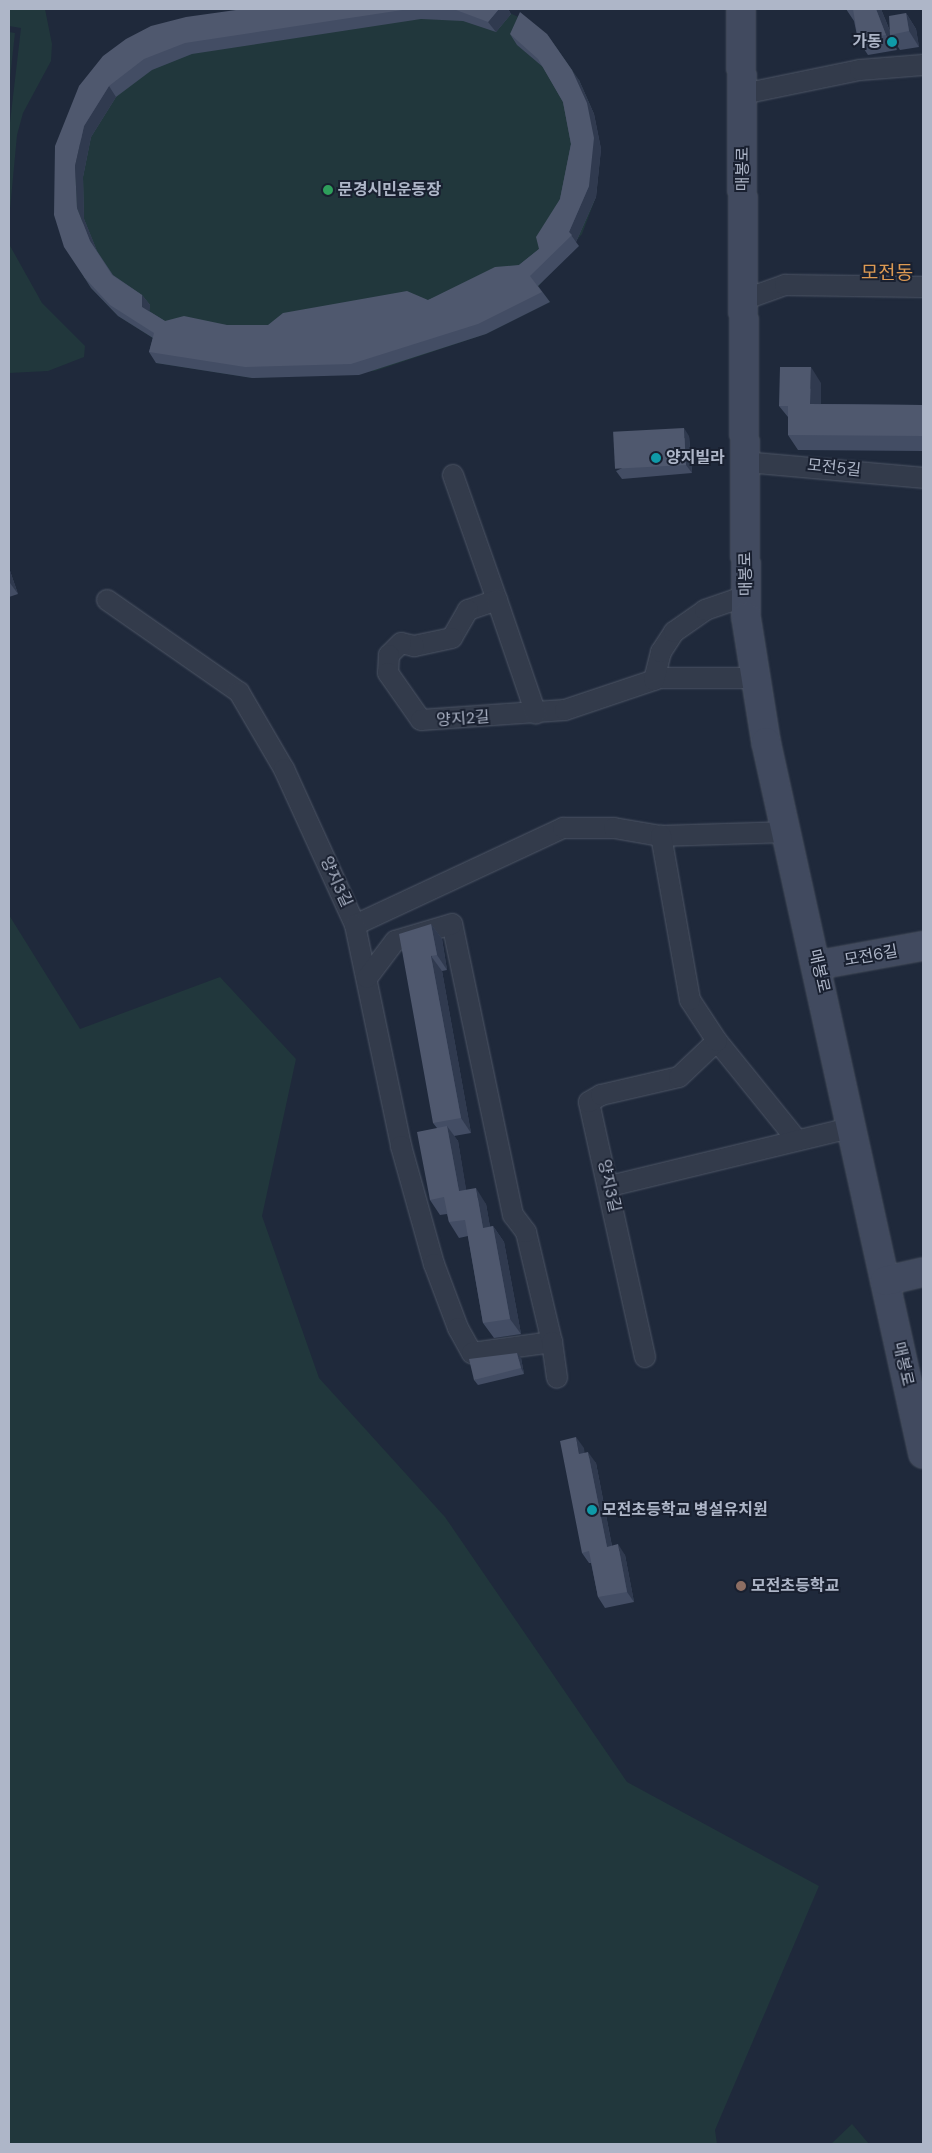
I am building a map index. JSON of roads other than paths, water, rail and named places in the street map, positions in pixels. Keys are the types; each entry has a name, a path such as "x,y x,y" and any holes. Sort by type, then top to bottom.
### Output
{"street":[{"name":"매봉로","path":"742,9 746,596 756,678 923,1454"},
{"path":"743,94 860,70 923,64"},
{"path":"743,300 785,285 923,287"},
{"name":"모전5길","path":"744,462 923,478"},
{"path":"453,475 536,714"},
{"path":"654,680 664,644 681,625 711,607 746,596"},
{"name":"양지3길","path":"107,600 239,692 284,769 355,925 563,828 614,828 661,836 788,832"},
{"name":"양지2길","path":"497,600 468,610 452,638 394,647 386,665 388,673 421,720 536,714 565,710 654,680 756,678"},
{"path":"661,836 690,1000 717,1041 797,1140"},
{"path":"367,978 396,942 452,924 512,1215 526,1232 552,1342 557,1378"},
{"path":"355,925 401,1146 434,1264 458,1328 472,1353 552,1342"},
{"name":"모전6길","path":"818,965 923,946"},
{"name":"양지3길","path":"645,1357 610,1186 590,1108 592,1098 679,1077 717,1041"},
{"path":"610,1186 854,1127"},
{"path":"885,1281 923,1272"}],"place":[{"name":"가동","path":"892,42"},
{"name":"문경시민운동장","path":"328,190"},
{"name":"양지빌라","path":"656,458"},
{"name":"모전초등학교 병설유치원","path":"592,1510"},
{"name":"모전초등학교","path":"741,1586"}],"district":[{"name":"모전동","path":"887,273"}]}
